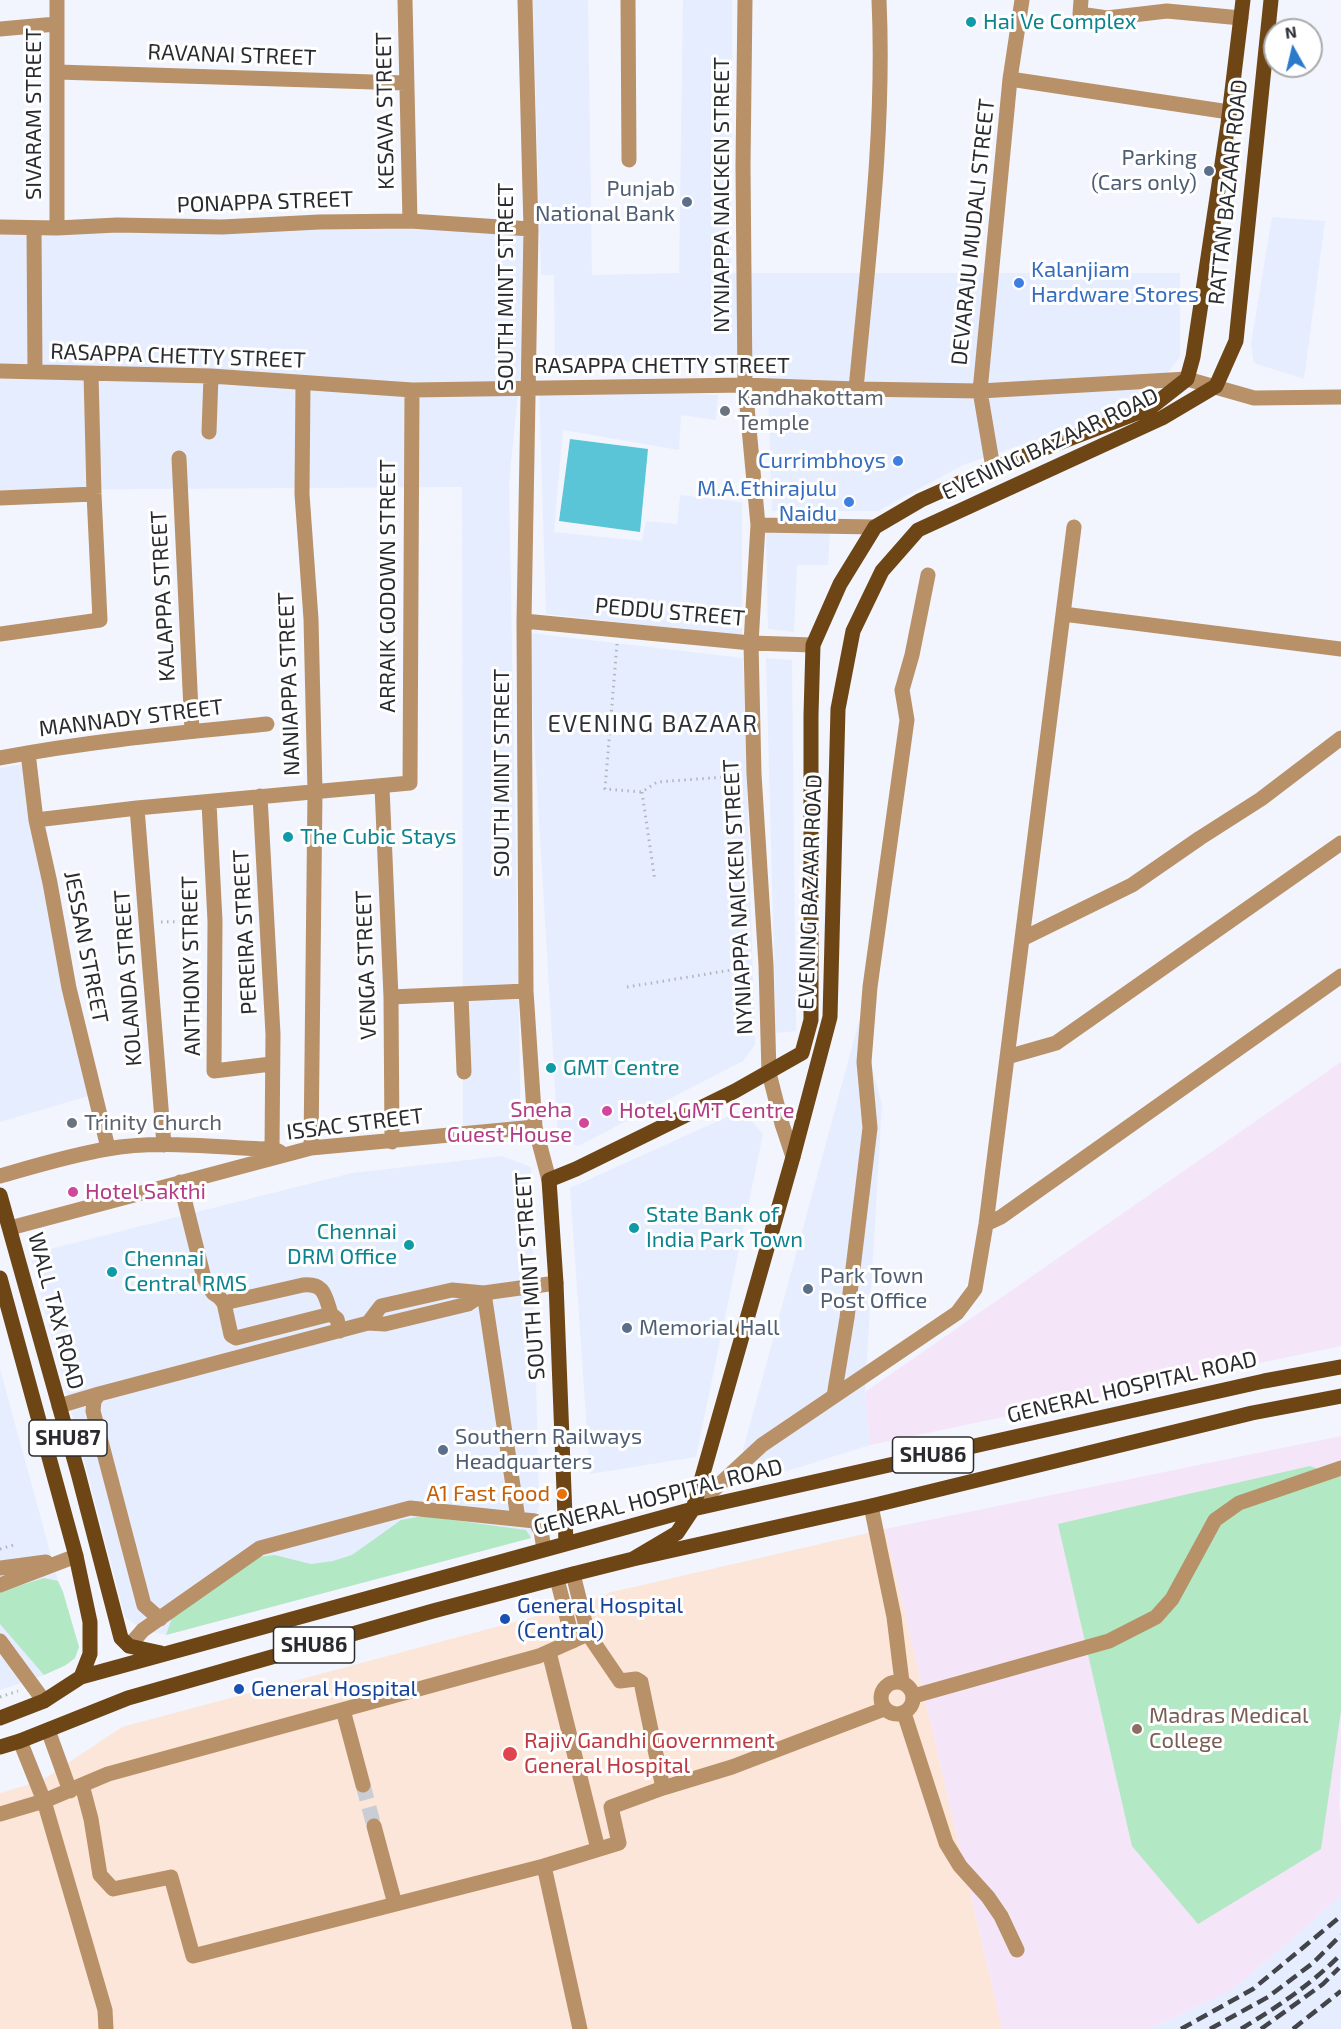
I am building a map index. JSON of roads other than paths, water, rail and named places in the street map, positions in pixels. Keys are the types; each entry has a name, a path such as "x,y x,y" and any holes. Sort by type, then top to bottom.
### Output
{"main road":[{"name":"RATTAN BAZAAR ROAD","path":"1187,379 1193,357 1243,0"},
{"name":"RATTAN BAZAAR ROAD","path":"1216,386 1236,341 1271,0"},
{"name":"EVENING BAZAAR ROAD","path":"769,1073 802,1053 811,1020 813,645 840,584 874,527 921,500 993,468 1150,408 1187,379"},
{"name":"EVENING BAZAAR ROAD","path":"633,1559 677,1533 693,1509 793,1157 830,1017 838,709 853,631 882,571 918,530 1162,418 1216,386"},
{"path":"811,801 836,801"},
{"path":"549,1180 576,1169 769,1073"},
{"name":"SOUTH MINT STREET","path":"549,1180 556,1282 566,1543"},
{"name":"WALL TAX ROAD","path":"0,1195 118,1628 121,1638 129,1646"},
{"name":"WALL TAX ROAD","path":"0,1278 76,1556 90,1622 90,1654 81,1677"},
{"name":"GENERAL HOSPITAL ROAD","path":"0,1718 44,1701 81,1677 693,1509 1264,1381 1341,1366"},
{"name":"SHU86","path":"0,1747 128,1698 422,1614 573,1574 871,1506 1251,1413 1341,1396"},
{"path":"129,1646 162,1653"}],"street":[{"name":"SIVARAM STREET","path":"57,0 57,228"},
{"name":"KESAVA STREET","path":"405,0 405,83 410,221"},
{"name":"SOUTH MINT STREET","path":"525,0 531,229 524,621 526,991 535,1127 549,1180"},
{"path":"628,0 629,160"},
{"name":"NYNIAPPA NAICKEN STREET","path":"745,0 743,166 745,385 758,525 751,643 754,774 766,965 769,1073 793,1157"},
{"path":"856,389 879,148 881,83 879,0"},
{"name":"DEVARAJU MUDALI STREET","path":"993,468 980,391 1010,80 1023,0"},
{"path":"1081,0 1080,14 1107,18 1167,11 1240,18"},
{"path":"0,29 56,24"},
{"name":"RAVANAI STREET","path":"57,72 405,83"},
{"path":"1010,80 1229,112"},
{"name":"PONAPPA STREET","path":"0,227 57,228 117,225 222,227 319,222 410,221 531,229"},
{"path":"34,228 35,372"},
{"name":"RASAPPA CHETTY STREET","path":"0,371 211,376 412,390 745,385 980,391 1187,379 1254,398 1341,397"},
{"path":"0,634 100,620 91,374"},
{"path":"209,432 211,376"},
{"name":"NANIAPPA STREET","path":"303,383 302,494 311,619 315,791 311,1148"},
{"name":"ARRAIK GODOWN STREET","path":"382,787 410,783 412,390"},
{"name":"KALAPPA STREET","path":"179,458 192,731"},
{"path":"0,498 94,494"},
{"path":"758,525 874,527"},
{"path":"693,1509 762,1445 957,1313 975,1289 986,1224 1074,527"},
{"path":"834,1396 847,1318 870,1128 864,1062 870,987 907,720 902,690 912,655 928,575"},
{"path":"1063,614 1341,649"},
{"name":"PEDDU STREET","path":"524,621 751,643 813,645"},
{"name":"MANNADY STREET","path":"0,758 192,731 267,724"},
{"path":"1022,939 1132,885 1261,799 1341,738"},
{"name":"JESSAN STREET","path":"28,753 36,820 69,988 108,1148"},
{"path":"36,820 260,796 382,787"},
{"name":"VENGA STREET","path":"382,787 391,997 392,1142"},
{"name":"PEREIRA STREET","path":"260,796 273,1034 271,1064 280,1151"},
{"name":"ANTHONY STREET","path":"209,803 216,921 214,1071 271,1064"},
{"name":"KOLANDA STREET","path":"137,808 164,1145"},
{"path":"1007,1057 1056,1043 1341,843"},
{"path":"986,1224 1002,1217 1341,976"},
{"path":"391,997 526,991"},
{"path":"461,995 464,1072"},
{"name":"ISSAC STREET","path":"10,1228 180,1182 280,1151 535,1127"},
{"path":"0,1176 108,1148 164,1145 280,1151"},
{"path":"180,1182 204,1278 213,1293 224,1303 231,1335 236,1338 332,1314"},
{"path":"59,1406 368,1323 381,1306 452,1290 484,1293 556,1282"},
{"path":"224,1303 314,1284 322,1289 340,1330"},
{"path":"484,1293 518,1519"},
{"path":"99,1394 94,1401 93,1411 144,1605 160,1619"},
{"path":"914,1696 1109,1641 1132,1630 1156,1617 1172,1599 1215,1520 1239,1503 1341,1468"},
{"path":"871,1506 894,1617 902,1682"},
{"path":"129,1646 143,1630 260,1548 410,1508 535,1521 541,1531 544,1549"},
{"path":"0,1585 76,1556"},
{"path":"0,1568 58,1562"},
{"path":"573,1574 588,1634 620,1681 636,1679 641,1682 663,1788"},
{"path":"557,1579 573,1641"},
{"path":"0,1814 44,1801 108,1774 539,1656 588,1634"},
{"path":"1,1644 44,1701"},
{"path":"549,1652 598,1849"},
{"path":"902,1682 910,1687 914,1696 912,1707 904,1713 894,1714 884,1709 881,1699 883,1689 891,1683 902,1682"},
{"path":"48,1730 91,1819 100,1875 113,1889 171,1877 193,1956 544,1866 619,1843 610,1807 732,1767 884,1709"},
{"path":"343,1710 363,1785"},
{"path":"904,1713 946,1843 960,1866 988,1896 1001,1916 1017,1950"},
{"path":"20,1741 44,1801 105,2010 106,2029"},
{"path":"374,1826 395,1904"},
{"path":"544,1866 580,2029"}],"water":[{"path":"570,439 648,449 640,532 559,521"}],"tunnel":[{"path":"363,1785 374,1826"}],"railway":[{"path":"1181,2029 1253,1989 1341,1916"},
{"path":"1210,2029 1268,1997 1313,1963 1341,1935"},
{"path":"1241,2029 1294,1994 1341,1954"},
{"path":"1261,2029 1323,1984 1339,1968"},
{"path":"1293,2029 1341,1991"}],"place":[{"name":"Hai Ve Complex","path":"971,22"},
{"name":"Parking (Cars only)","path":"1209,171"},
{"name":"Punjab National Bank","path":"687,202"},
{"name":"Kalanjiam Hardware Stores","path":"1019,283"},
{"name":"Kandhakottam Temple","path":"725,411"},
{"name":"Currimbhoys","path":"898,461"},
{"name":"M.A.Ethirajulu Naidu","path":"849,502"},
{"name":"The Cubic Stays","path":"288,837"},
{"name":"GMT Centre","path":"551,1068"},
{"name":"Hotel GMT Centre","path":"607,1111"},
{"name":"Trinity Church","path":"72,1123"},
{"name":"Sneha Guest House","path":"584,1123"},
{"name":"Hotel Sakthi","path":"73,1192"},
{"name":"State Bank of India Park Town","path":"634,1228"},
{"name":"Chennai DRM Office","path":"409,1245"},
{"name":"Chennai Central RMS","path":"112,1272"},
{"name":"Park Town Post Office","path":"808,1289"},
{"name":"Memorial Hall","path":"627,1328"},
{"name":"Southern Railways Headquarters","path":"443,1450"},
{"name":"A1 Fast Food","path":"562,1494"},
{"name":"General Hospital (Central)","path":"505,1619"},
{"name":"General Hospital","path":"239,1689"},
{"name":"Madras Medical College","path":"1137,1729"},
{"name":"Rajiv Gandhi Government General Hospital","path":"510,1754"}],"district":[{"name":"EVENING BAZAAR","path":"653,724"}]}
